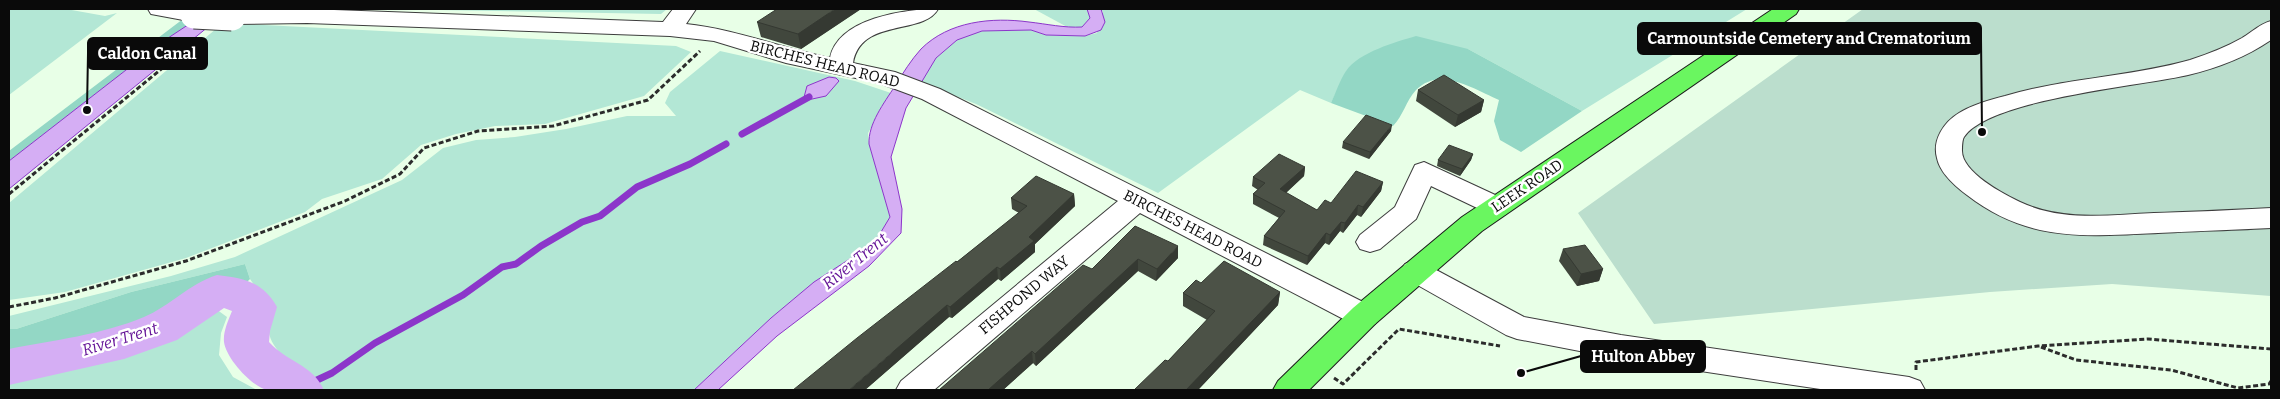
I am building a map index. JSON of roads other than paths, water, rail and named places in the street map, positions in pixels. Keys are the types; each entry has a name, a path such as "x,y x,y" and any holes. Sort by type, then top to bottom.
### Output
{"main road":[{"name":"LEEK ROAD","path":"1288,390 1364,316 1472,224 1788,9"}],"street":[{"name":"BIRCHES HEAD ROAD","path":"160,9 198,26 232,17 316,17 670,29 717,34 795,58 886,77 930,94 1364,316"},
{"path":"670,29 685,9"},
{"path":"840,66 843,51 848,42 856,36 914,16 927,9"},
{"path":"2271,28 2262,36 2226,55 2189,68 2160,75 2050,92 2000,105 1970,118 1953,132 1949,145 1950,160 1956,171 1975,187 1998,204 2046,223 2066,226 2098,226 2271,218"},
{"path":"1370,242 1406,212 1424,170 1496,207"},
{"name":"FISHPOND WAY","path":"912,390 1137,200"},
{"path":"1415,271 1517,327 1621,347 1771,380 1913,381"}],"water":[{"path":"212,9 230,9 9,189 9,161 162,42"},
{"path":"1087,9 1101,9 1105,22 1101,30 1085,36 1046,35 1031,30 982,31 957,40 936,58 906,108 891,157 902,209 901,233 869,266 777,336 718,390 694,390 771,318 814,282 859,253 878,237 890,217 869,144 869,136 874,121 882,107 907,67 921,49 944,32 972,23 986,21 1000,20 1082,27 1090,18"},
{"path":"829,77 836,78 839,81 826,96 803,101 807,86"}],"waterway":[{"path":"742,134 809,97"},
{"path":"300,388 332,373 375,343 463,295 502,267 516,264 541,246 582,222 600,216 637,187 690,164 726,144"},
{"name":"River Trent","path":"9,367 108,347 161,328 217,291 240,294 255,307 246,341 250,351 270,369 300,388 299,390"}],"place":[{"name":"Caldon Canal","path":"87,110"},
{"name":"Carmountside Cemetery and Crematorium","path":"1982,132"},
{"name":"Hulton Abbey","path":"1521,373"}]}
